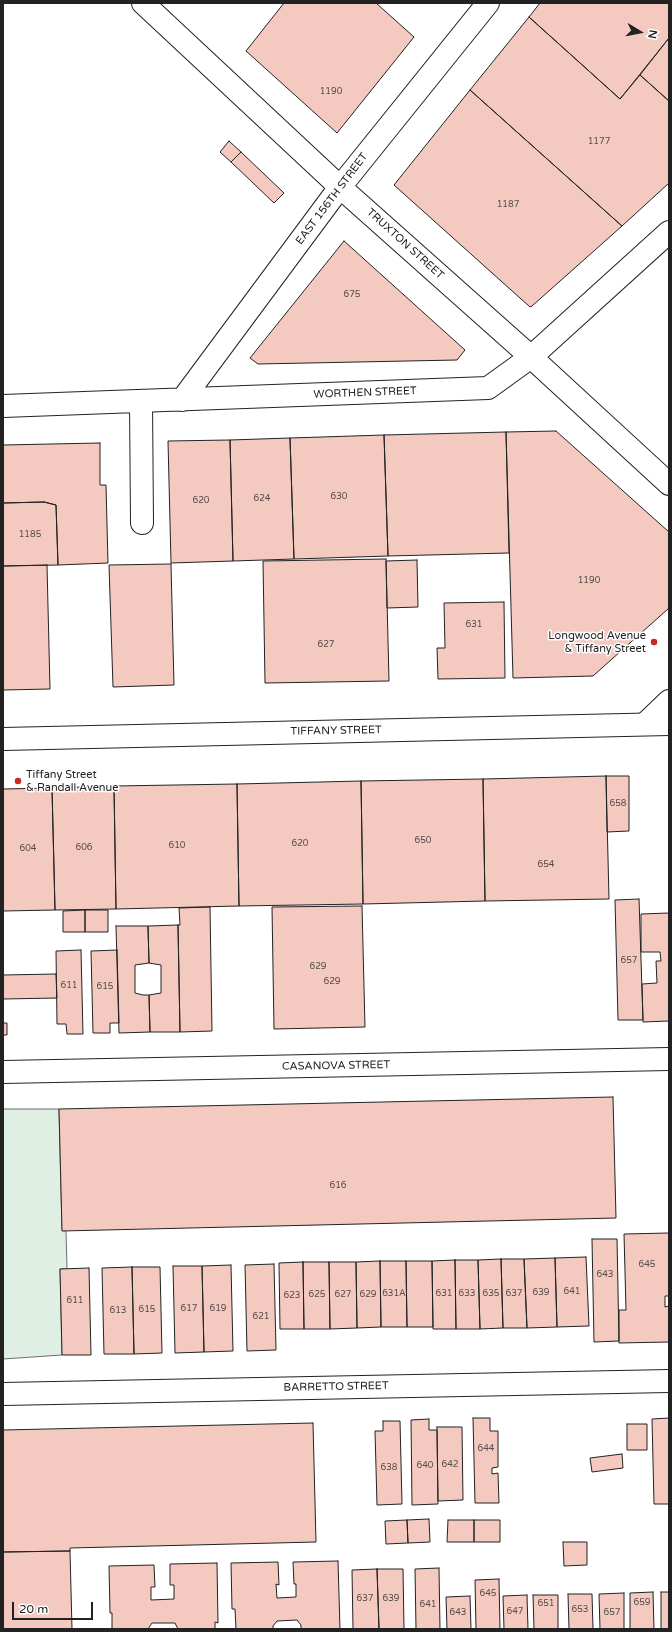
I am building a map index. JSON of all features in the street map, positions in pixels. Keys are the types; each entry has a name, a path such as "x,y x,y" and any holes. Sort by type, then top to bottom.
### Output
{"street":[{"name":"TRUXTON STREET","path":"143,3 340,187 531,357 669,484"},
{"name":"EAST 156TH STREET","path":"182,400 340,187 488,3"},
{"name":"WORTHEN STREET","path":"3,406 488,388 531,357 669,232"},
{"path":"142,401 142,523"},
{"path":"645,724 669,701"},
{"name":"TIFFANY STREET","path":"3,739 669,724"},
{"name":"CASANOVA STREET","path":"3,1072 669,1059"},
{"name":"BARRETTO STREET","path":"3,1394 669,1381"}],"green space":[{"path":"3,1109 59,1109 62,1230 66,1231 67,1269 60,1269 62,1355 3,1359"}],"building":[{"path":"284,3 376,3 414,37 337,133 246,51"},
{"path":"540,3 669,3 669,38 620,99 529,17"},
{"path":"529,17 620,99 640,75 669,101 669,183 622,226 470,90"},
{"path":"669,38 669,101 640,75"},
{"path":"470,90 622,226 530,307 394,185"},
{"path":"229,141 241,152 231,162 220,152"},
{"path":"241,152 284,193 274,203 231,162"},
{"path":"344,241 465,350 457,360 258,364 250,358"},
{"path":"556,431 669,532 669,608 593,676 513,678 506,432"},
{"path":"506,432 509,553 388,556 384,435"},
{"path":"384,435 388,556 294,559 290,438"},
{"path":"290,438 294,559 233,561 230,440"},
{"path":"230,440 233,561 171,563 168,441"},
{"path":"100,443 100,485 106,485 108,563 58,565 56,505 44,502 3,503 3,445"},
{"path":"44,502 56,505 58,565 3,566 3,503"},
{"path":"386,559 389,681 265,683 263,561"},
{"path":"417,560 418,607 387,608 386,561"},
{"path":"171,564 174,685 113,687 109,565"},
{"path":"47,565 50,689 3,690 3,566"},
{"path":"504,602 505,678 438,679 437,648 445,648 444,603"},
{"path":"606,776 609,899 485,901 483,779"},
{"path":"606,776 629,776 629,831 607,832"},
{"path":"483,779 485,901 363,904 361,781"},
{"path":"361,781 363,904 239,906 237,784"},
{"path":"237,784 239,906 116,909 114,786"},
{"path":"114,786 116,909 55,910 52,788"},
{"path":"52,788 55,910 3,911 3,789"},
{"path":"639,899 643,1020 618,1020 615,900"},
{"path":"362,906 365,1027 274,1029 272,907"},
{"path":"210,907 212,1031 180,1032 179,908"},
{"path":"85,910 108,910 108,932 85,932"},
{"path":"85,910 85,932 63,932 63,911"},
{"path":"669,913 669,1021 643,1022 642,984 657,983 656,961 661,961 660,952 641,952 641,914"},
{"path":"178,925 180,1032 150,1032 149,995 161,993 161,965 149,963 148,926"},
{"path":"116,926 148,926 149,963 135,965 135,993 149,995 150,1032 119,1033"},
{"path":"81,950 83,1034 67,1034 66,1024 57,1024 56,951"},
{"path":"117,950 119,1023 110,1023 110,1033 93,1033 91,951"},
{"path":"56,974 57,998 3,999 3,975"},
{"path":"3,1023 7,1023 7,1035 3,1035"},
{"path":"613,1097 616,1218 62,1231 59,1109"},
{"path":"669,1233 669,1296 665,1296 665,1307 669,1306 669,1342 619,1343 619,1310 626,1310 624,1234"},
{"path":"592,1239 617,1239 619,1341 594,1342"},
{"path":"586,1257 589,1326 557,1327 555,1258"},
{"path":"555,1258 557,1327 527,1328 524,1259"},
{"path":"501,1259 503,1328 480,1329 478,1260"},
{"path":"501,1259 524,1259 527,1328 503,1328"},
{"path":"455,1260 456,1329 433,1329 432,1261"},
{"path":"455,1260 478,1260 480,1329 456,1329"},
{"path":"380,1261 381,1327 357,1328 356,1262"},
{"path":"380,1261 406,1261 407,1327 381,1327"},
{"path":"406,1261 432,1261 433,1327 407,1327"},
{"path":"303,1262 304,1329 280,1329 279,1263"},
{"path":"303,1262 329,1262 330,1329 304,1329"},
{"path":"329,1262 356,1262 357,1328 330,1329"},
{"path":"274,1264 276,1350 247,1351 245,1265"},
{"path":"231,1265 233,1351 204,1352 202,1266"},
{"path":"173,1266 202,1266 204,1352 175,1353"},
{"path":"132,1267 134,1354 104,1354 102,1268"},
{"path":"132,1267 160,1267 162,1353 134,1354"},
{"path":"89,1268 91,1355 62,1355 60,1269"},
{"path":"473,1418 490,1418 490,1431 498,1431 498,1467 492,1468 492,1474 498,1473 499,1503 475,1503"},
{"path":"669,1418 669,1504 654,1504 652,1419"},
{"path":"429,1419 429,1430 437,1430 438,1504 412,1505 411,1420"},
{"path":"383,1421 400,1421 402,1504 377,1505 375,1431 383,1431"},
{"path":"313,1423 316,1542 70,1548 70,1551 3,1552 3,1430"},
{"path":"627,1424 647,1424 647,1450 627,1450"},
{"path":"437,1427 462,1427 463,1500 438,1501"},
{"path":"622,1454 623,1468 592,1472 590,1458"},
{"path":"429,1519 430,1542 408,1543 407,1520"},
{"path":"407,1520 408,1543 386,1544 385,1521"},
{"path":"448,1520 474,1520 474,1542 447,1542"},
{"path":"474,1520 500,1520 500,1542 474,1542"},
{"path":"563,1542 587,1542 587,1565 564,1566"},
{"path":"70,1551 72,1629 3,1629 3,1552"},
{"path":"338,1561 340,1629 301,1629 301,1625 297,1620 277,1621 273,1626 273,1629 236,1629 235,1609 232,1609 231,1563 278,1562 279,1585 276,1584 277,1598 296,1597 293,1562"},
{"path":"217,1563 218,1623 215,1622 215,1629 178,1629 175,1623 152,1623 148,1629 112,1629 112,1613 110,1613 109,1566 154,1565 155,1587 151,1587 151,1600 174,1599 174,1585 170,1585 170,1564"},
{"path":"439,1568 440,1629 416,1629 415,1569"},
{"path":"377,1569 379,1629 353,1629 352,1570"},
{"path":"377,1569 403,1569 404,1629 379,1629"},
{"path":"499,1579 500,1629 476,1629 475,1580"},
{"path":"653,1592 654,1629 630,1629 630,1593"},
{"path":"661,1592 669,1592 669,1629 661,1629"},
{"path":"624,1593 624,1629 600,1629 599,1594"},
{"path":"568,1594 592,1594 593,1629 569,1629"},
{"path":"527,1595 528,1629 504,1629 503,1596"},
{"path":"533,1595 558,1595 558,1629 534,1629"},
{"path":"470,1596 471,1629 447,1629 446,1597"}],"place":[{"name":"Longwood Avenue & Tiffany Street","path":"654,642"},
{"name":"Tiffany Street & Randall Avenue","path":"18,781"}]}
